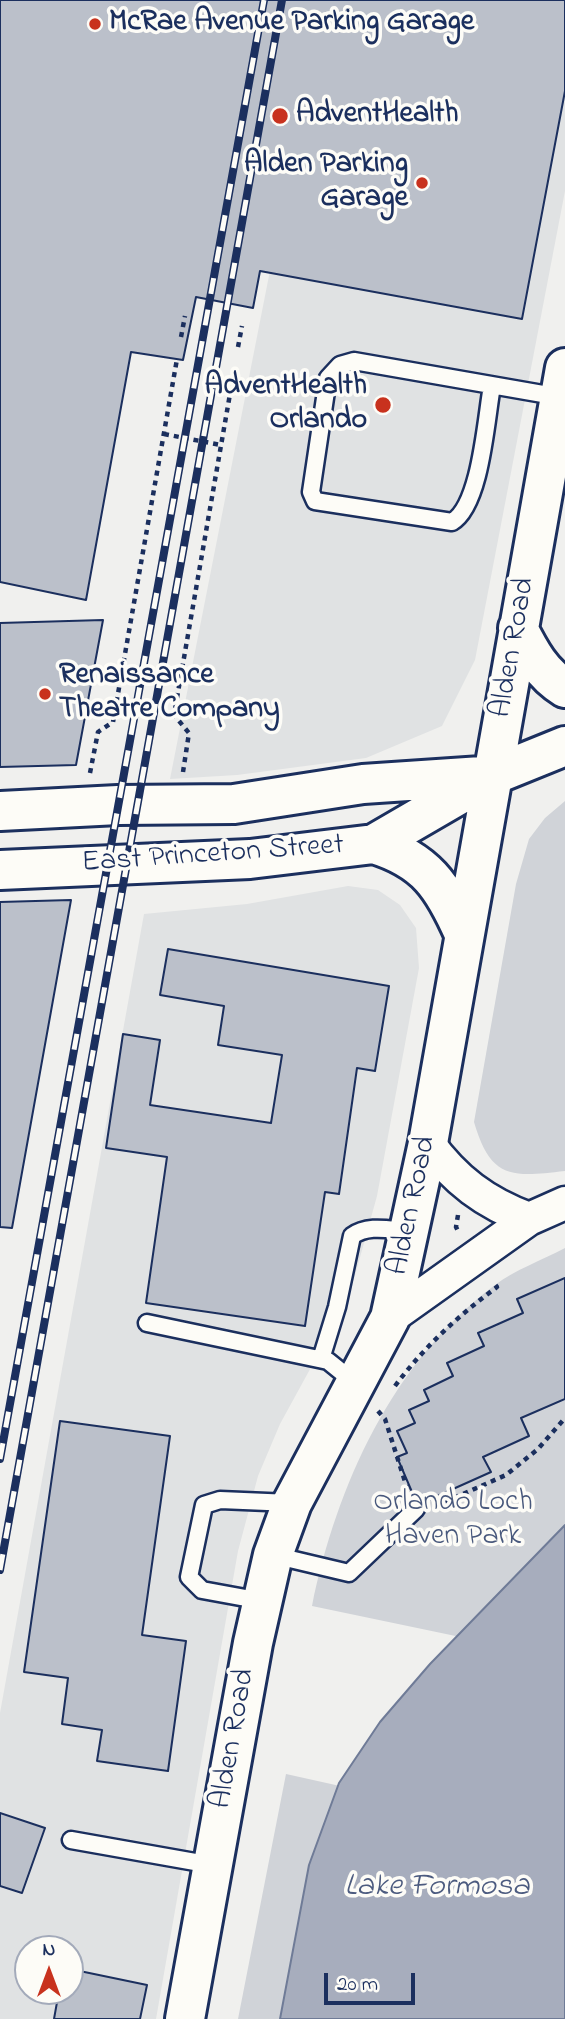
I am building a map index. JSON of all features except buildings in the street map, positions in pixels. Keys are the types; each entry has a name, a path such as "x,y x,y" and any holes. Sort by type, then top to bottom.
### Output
{"street":[{"name":"Alden Road","path":"185,2019 262,1601 273,1555 292,1503 372,1398 428,1143 562,382"},
{"path":"518,628 531,654 551,680 565,688"},
{"name":"East Princeton Street","path":"0,870 250,859 374,844 491,776 565,746"},
{"name":"East Princeton Street","path":"0,811 118,805 234,804 363,784 491,776"},
{"path":"374,844 402,853 423,867 449,898 464,934"},
{"path":"428,1143 446,1168 473,1192 499,1208 528,1219"},
{"path":"390,1318 528,1219 565,1203"}],"lane":[{"path":"492,386 474,485 465,511 452,522 315,500 311,492 328,379 340,366 354,361 492,386 562,382"},
{"path":"321,1359 337,1307 352,1236 361,1230 372,1229 409,1231"},
{"path":"147,1323 328,1361 372,1398"},
{"path":"262,1601 202,1590 193,1584 189,1577 204,1505 220,1500 292,1503"},
{"path":"273,1555 349,1573 416,1509"},
{"path":"71,1840 212,1865"}],"path":[{"path":"181,338 185,316"},
{"path":"238,348 242,327"},
{"path":"90,778 98,732 114,722 177,359"},
{"path":"183,773 189,733 174,715 234,371"},
{"path":"164,434 221,444"},
{"path":"459,1207 456,1227 464,1242"},
{"path":"392,1391 429,1344 456,1318 497,1287 490,1278"},
{"path":"370,1421 372,1398"},
{"path":"372,1398 385,1419 416,1509 429,1521 435,1506 490,1485 506,1475 538,1449 565,1418"}],"shaded area":[{"name":"AdventHealth Orlando","path":"565,0 565,191 475,660 442,726 366,758 237,775 170,779 288,179"},
{"path":"348,886 378,890 400,905 416,928 419,968 377,1196 354,1279 332,1329 280,1424 258,1476 238,1551 156,2019 0,2019 0,1713 144,914 247,904"}],"green space":[{"path":"565,801 565,1171 517,1173 496,1165 488,1155 474,1122 516,884 529,839 545,818"},
{"name":"Orlando Loch Haven Park","path":"565,1248 565,1592 513,1648 312,1606 337,1516 354,1472 374,1429 398,1389 426,1351 459,1316 495,1285"},
{"path":"286,1774 421,1804 368,2019 238,2019"}],"water":[{"name":"Lake Formosa","path":"565,1525 565,2019 280,2019 309,1865 339,1783 380,1722 430,1664"}],"railway":[{"path":"0,1459 264,0"},
{"path":"0,1570 282,0"}],"place":[{"name":"McRae Avenue Parking Garage","path":"95,24"},
{"name":"AdventHealth","path":"280,116"},
{"name":"Alden Parking Garage","path":"422,183"},
{"name":"AdventHealth Orlando","path":"383,405"},
{"name":"Renaissance Theatre Company","path":"45,694"}]}
